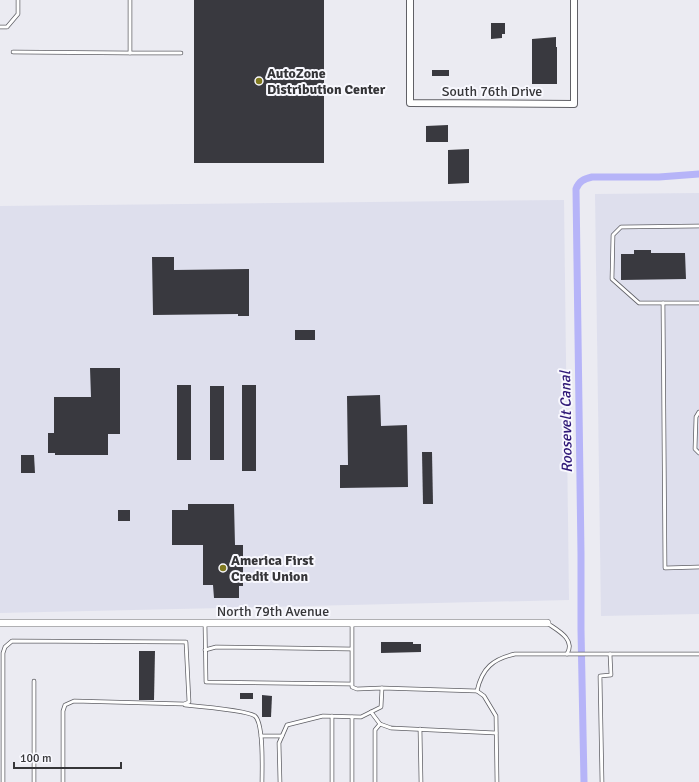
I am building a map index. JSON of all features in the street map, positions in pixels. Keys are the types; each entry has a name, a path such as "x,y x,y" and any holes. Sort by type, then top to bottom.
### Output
{"street":[{"name":"South 76th Drive","path":"410,0 410,103 574,104 574,0"},
{"name":"North 79th Avenue","path":"0,623 547,623"}],"lane":[{"path":"0,27 7,27 18,14 18,0"},
{"path":"130,0 130,53"},
{"path":"13,52 181,53"},
{"path":"699,226 621,227 613,235 612,279 640,303 699,303"},
{"path":"663,303 665,568 699,567"},
{"path":"699,412 696,417 695,449 699,453"},
{"path":"352,623 352,687 357,689 382,688 477,690 484,696 496,716 497,782"},
{"path":"547,623 564,635 569,642 570,650 567,654"},
{"path":"205,624 206,682 351,684"},
{"path":"2,782 3,653 5,647 12,641 186,642 189,702 184,704"},
{"path":"205,650 216,647 351,649"},
{"path":"477,690 479,680 487,667 502,657 515,654 699,654"},
{"path":"602,782 600,676 611,675 610,654"},
{"path":"34,681 34,782"},
{"path":"280,782 279,743 287,725 322,716 361,717 381,707 382,688"},
{"path":"63,782 63,710 65,705 74,701 184,704 251,714 258,720 262,736 262,782"},
{"path":"371,712 380,724 391,728 496,733"},
{"path":"332,716 332,782"},
{"path":"352,717 352,782"},
{"path":"375,782 375,730 380,724"},
{"path":"420,729 421,782"},
{"path":"262,736 282,736"}],"shaded area":[{"path":"699,193 699,614 601,616 595,194"},
{"path":"564,200 569,600 0,613 0,206"}],"building":[{"name":"AutoZone Distribution Center","path":"194,0 324,0 324,163 194,163"},
{"path":"491,23 505,23 505,34 502,34 502,38 491,39"},
{"path":"556,37 557,84 532,84 532,39"},
{"path":"432,70 449,70 449,76 432,76"},
{"path":"448,125 448,142 426,142 426,126"},
{"path":"469,149 469,183 448,184 448,150"},
{"path":"634,250 651,250 651,253 685,253 686,279 621,280 621,254 634,254"},
{"path":"152,257 174,257 174,270 249,269 249,316 238,316 238,314 153,315"},
{"path":"295,330 315,330 315,340 295,340"},
{"path":"90,368 120,368 120,434 108,434 108,455 55,455 55,453 48,453 48,433 54,433 54,397 91,397"},
{"path":"177,385 191,385 191,460 177,460"},
{"path":"242,385 256,385 256,471 242,471"},
{"path":"210,386 224,386 224,460 210,460"},
{"path":"380,395 381,426 407,425 408,487 340,488 340,465 348,465 347,396"},
{"path":"422,452 432,452 433,504 423,504"},
{"path":"21,455 34,455 35,473 21,473"},
{"name":"America First Credit Union","path":"188,504 234,504 235,545 243,545 243,586 239,586 239,598 214,598 213,585 203,585 203,545 172,545 172,510 188,510"},
{"path":"118,510 130,510 130,521 118,521"},
{"path":"381,642 413,642 413,644 421,644 421,652 381,653"},
{"path":"139,651 155,651 154,700 139,700"},
{"path":"240,693 253,693 253,699 240,699"},
{"path":"262,695 272,696 271,717 262,717"}],"waterway":[{"name":"Roosevelt Canal","path":"584,782 576,189 582,181 592,177 659,177 699,174"}],"place":[{"name":"AutoZone Distribution Center","path":"259,81"},
{"name":"America First Credit Union","path":"223,568"}]}
